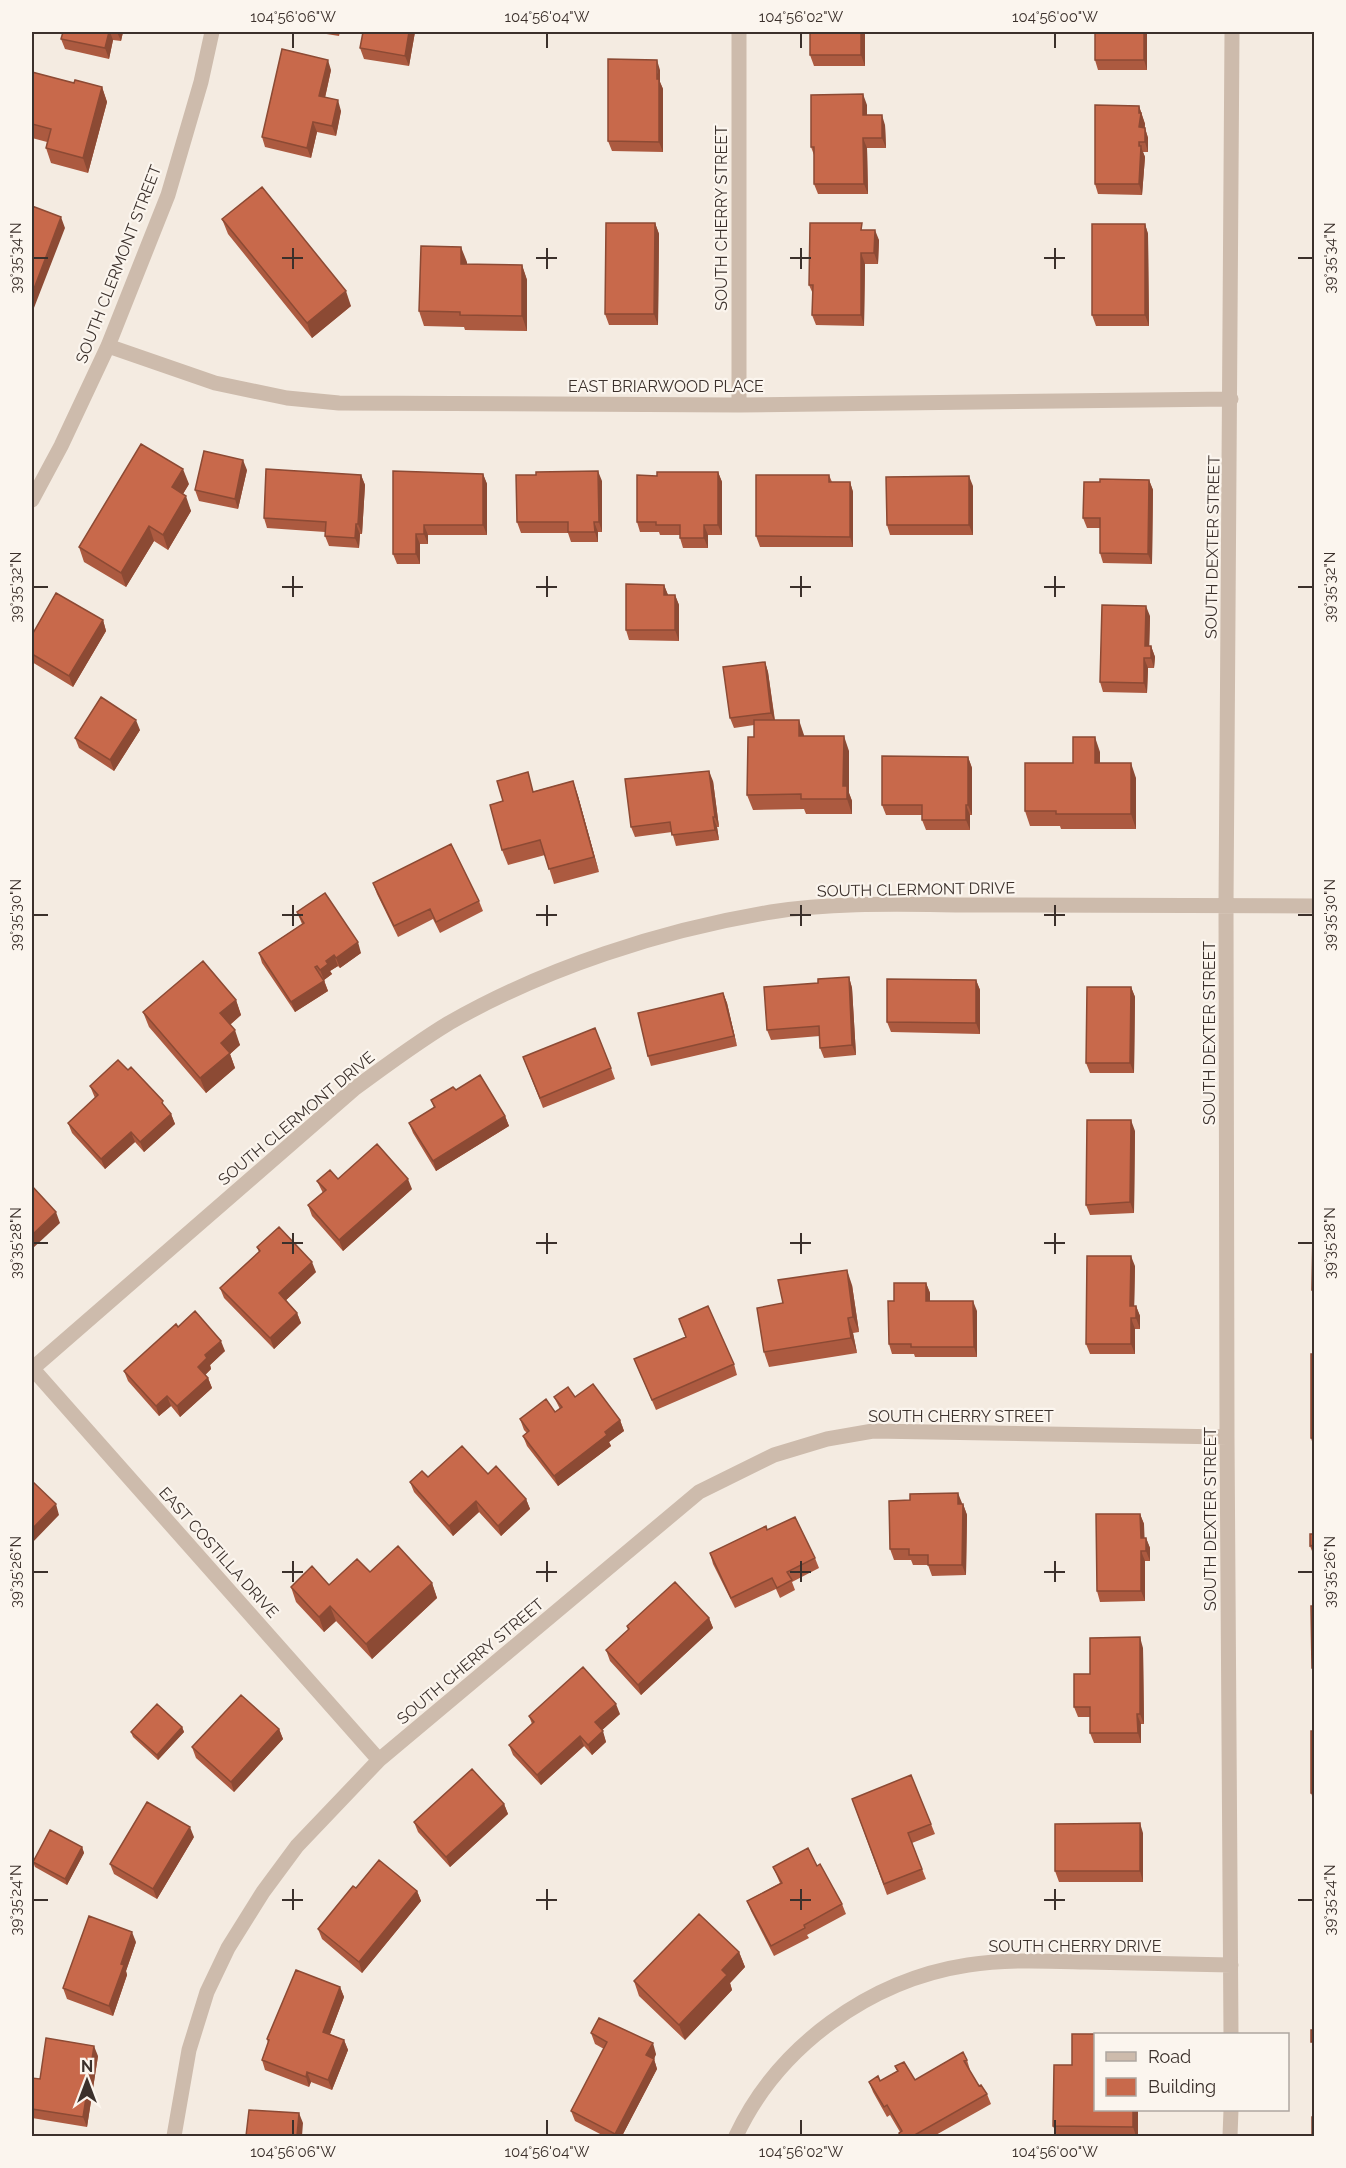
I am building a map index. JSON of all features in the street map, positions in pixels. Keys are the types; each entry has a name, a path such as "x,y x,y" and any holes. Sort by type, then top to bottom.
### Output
{"street":[{"name":"SOUTH CLERMONT STREET","path":"32,500 61,446 108,346 168,195 201,82 212,32"},
{"name":"SOUTH CHERRY STREET","path":"739,32 739,405"},
{"name":"SOUTH DEXTER STREET","path":"1231,2033 1226,905 1232,32"},
{"name":"EAST BRIARWOOD PLACE","path":"108,346 215,383 287,398 351,403 739,405 1231,399"},
{"name":"SOUTH CLERMONT DRIVE","path":"32,1369 354,1089 450,1023 572,966 707,924 774,912 852,905 1314,906"},
{"name":"EAST COSTILLA DRIVE","path":"32,1369 379,1761"},
{"name":"SOUTH CHERRY STREET","path":"174,2136 189,2050 207,1992 228,1948 263,1892 297,1846 379,1761 699,1492 774,1455 827,1439 873,1431 1227,1437"},
{"name":"SOUTH CHERRY DRIVE","path":"736,2136 748,2110 768,2083 807,2041 838,2016 899,1984 925,1974 968,1965 1023,1961 1232,1965"},
{"path":"1230,2136 1231,2111"}],"building":[{"path":"63,32 109,32 105,48 61,39"},
{"path":"363,32 409,32 405,56 360,48"},
{"path":"810,32 861,32 861,55 810,55"},
{"path":"1095,32 1144,32 1144,60 1095,60"},
{"path":"282,49 328,60 319,96 338,100 332,126 313,122 307,148 262,137"},
{"path":"608,59 657,60 659,142 608,141"},
{"path":"32,72 74,83 75,80 102,87 83,158 46,148 51,129 32,124"},
{"path":"863,94 863,115 882,115 882,138 863,138 864,184 814,184 811,95"},
{"path":"1095,105 1139,106 1139,113 1141,113 1139,127 1145,128 1145,142 1139,142 1141,146 1139,184 1095,184"},
{"path":"262,187 346,291 307,323 222,219"},
{"path":"32,206 61,217 32,294"},
{"path":"606,223 655,223 654,314 605,314"},
{"path":"810,223 862,223 861,230 875,230 874,253 861,253 861,315 812,315 813,285 809,285"},
{"path":"1092,224 1145,224 1145,315 1092,315"},
{"path":"421,246 461,247 461,264 522,265 522,316 460,315 460,312 419,311"},
{"path":"141,444 183,469 172,487 186,496 163,535 149,526 121,573 79,547"},
{"path":"204,451 243,460 235,499 195,490"},
{"path":"266,469 361,475 355,538 325,536 326,522 264,518"},
{"path":"393,471 483,474 483,525 424,525 424,534 416,534 416,554 393,554"},
{"path":"598,471 599,522 594,522 595,532 568,532 568,522 517,522 516,475 536,475 536,472"},
{"path":"657,472 718,472 718,525 704,525 704,538 680,538 680,525 637,522 637,475 657,476"},
{"path":"756,475 829,475 829,482 850,482 850,537 756,536"},
{"path":"969,476 969,525 887,525 886,477"},
{"path":"1100,479 1149,480 1148,554 1100,553 1100,518 1083,518 1084,482 1100,482"},
{"path":"626,584 664,585 664,595 675,595 675,630 626,630"},
{"path":"56,593 103,620 69,676 32,654 32,635"},
{"path":"1102,605 1146,606 1145,646 1151,646 1151,658 1144,658 1144,683 1100,682"},
{"path":"765,662 771,713 730,718 723,667"},
{"path":"101,697 136,720 110,760 75,738"},
{"path":"754,720 799,720 799,736 844,736 843,786 847,786 847,799 801,799 801,794 747,795 748,737 754,737"},
{"path":"1073,737 1095,737 1095,763 1131,763 1131,814 1056,814 1056,811 1025,811 1025,763 1073,763"},
{"path":"882,756 968,757 966,820 922,820 922,805 882,805"},
{"path":"709,771 715,830 672,835 670,822 631,827 625,779"},
{"path":"528,772 533,792 573,781 594,857 549,869 540,840 502,850 490,805 503,801 497,781"},
{"path":"451,844 479,901 436,922 430,909 394,926 373,883"},
{"path":"325,893 358,942 336,958 334,955 320,970 317,966 315,967 324,981 291,1002 259,953 304,923 297,912"},
{"path":"203,961 236,1000 220,1013 235,1030 221,1043 230,1053 200,1078 143,1012"},
{"path":"849,977 852,1045 820,1048 819,1026 767,1030 764,987 818,983 818,979"},
{"path":"887,979 976,980 976,1023 887,1022"},
{"path":"1087,987 1131,987 1130,1063 1086,1063"},
{"path":"723,993 734,1036 648,1056 638,1013"},
{"path":"595,1028 611,1068 540,1098 523,1057"},
{"path":"118,1060 128,1070 131,1067 163,1101 162,1103 171,1114 140,1142 131,1132 101,1159 68,1123 98,1095 90,1086"},
{"path":"480,1075 505,1116 433,1161 409,1123 435,1107 431,1100 453,1087 456,1090"},
{"path":"1087,1120 1131,1120 1130,1202 1086,1205"},
{"path":"377,1144 408,1179 339,1240 308,1205 326,1190 317,1181 330,1170 338,1179"},
{"path":"32,1186 56,1212 32,1235"},
{"path":"279,1227 312,1262 279,1293 297,1313 270,1338 220,1288 260,1251 257,1247"},
{"path":"1313,1230 1314,1290 1312,1290"},
{"path":"1087,1256 1131,1256 1130,1306 1136,1306 1136,1318 1131,1318 1131,1344 1086,1344"},
{"path":"847,1270 853,1317 848,1318 851,1338 764,1352 757,1308 783,1303 778,1280"},
{"path":"894,1283 926,1283 926,1301 973,1301 974,1347 911,1347 911,1344 889,1344 888,1301 894,1301"},
{"path":"708,1306 734,1364 652,1400 634,1359 686,1337 679,1319"},
{"path":"195,1311 221,1341 205,1355 207,1358 198,1367 208,1378 177,1406 167,1396 156,1406 124,1371 176,1324 178,1327"},
{"path":"1311,1354 1314,1354 1314,1438 1311,1438"},
{"path":"593,1384 620,1420 605,1432 607,1435 554,1476 523,1436 529,1431 520,1419 546,1399 555,1412 562,1407 554,1397 568,1387 575,1397"},
{"path":"462,1446 488,1474 496,1466 526,1499 498,1526 476,1501 449,1526 410,1482 422,1471 428,1477"},
{"path":"32,1481 56,1504 32,1529"},
{"path":"958,1493 958,1504 963,1504 962,1565 928,1565 928,1555 909,1555 909,1549 890,1549 889,1501 910,1500 910,1494"},
{"path":"1096,1514 1140,1514 1141,1538 1146,1538 1146,1551 1141,1551 1141,1591 1097,1591"},
{"path":"795,1517 815,1558 787,1572 792,1580 777,1588 772,1578 731,1598 710,1553 766,1526 767,1530"},
{"path":"1310,1534 1314,1534 1314,1545 1310,1546"},
{"path":"398,1546 432,1583 366,1644 330,1606 319,1617 291,1587 312,1566 329,1585 357,1559 370,1572"},
{"path":"675,1582 709,1618 638,1685 606,1650 629,1629 627,1626"},
{"path":"1311,1606 1314,1606 1314,1668 1312,1668"},
{"path":"1140,1637 1138,1733 1090,1733 1090,1707 1074,1707 1074,1674 1090,1674 1090,1638"},
{"path":"583,1667 616,1704 595,1722 603,1731 588,1745 580,1736 537,1775 509,1745 534,1722 529,1716"},
{"path":"241,1695 279,1729 231,1782 192,1747"},
{"path":"157,1704 182,1727 157,1755 131,1732"},
{"path":"1311,1731 1314,1731 1314,1793 1311,1793"},
{"path":"472,1769 504,1804 446,1857 414,1822"},
{"path":"911,1775 931,1824 908,1833 922,1869 884,1884 852,1799"},
{"path":"147,1802 190,1827 153,1889 110,1864"},
{"path":"1140,1823 1140,1871 1055,1871 1055,1824"},
{"path":"50,1830 82,1847 65,1879 33,1862"},
{"path":"808,1848 817,1866 820,1864 842,1904 804,1925 805,1928 771,1946 747,1901 782,1883 773,1867"},
{"path":"379,1860 417,1891 359,1962 318,1929 353,1886 356,1888"},
{"path":"699,1914 739,1952 722,1970 727,1975 679,2025 634,1981"},
{"path":"89,1916 132,1932 121,1964 124,1965 109,2006 63,1988"},
{"path":"296,1970 340,1987 323,2032 344,2040 328,2080 307,2072 306,2077 262,2060 269,2040 267,2039"},
{"path":"599,2018 653,2043 646,2055 654,2059 615,2134 571,2111 607,2042 591,2033"},
{"path":"1311,2030 1314,2030 1314,2042 1311,2042"},
{"path":"1072,2034 1094,2034 1094,2111 1133,2111 1133,2127 1053,2126 1054,2065 1072,2065"},
{"path":"46,2038 94,2046 83,2117 32,2109 32,2078 40,2079"},
{"path":"963,2052 967,2060 964,2061 979,2086 981,2085 987,2094 913,2136 900,2136 899,2133 902,2131 887,2105 884,2107 869,2082 878,2076 880,2081 898,2071 895,2066 904,2062 915,2080"},
{"path":"249,2110 299,2113 297,2136 246,2136"},
{"path":"1312,2117 1314,2117 1314,2136 1312,2136"}]}
